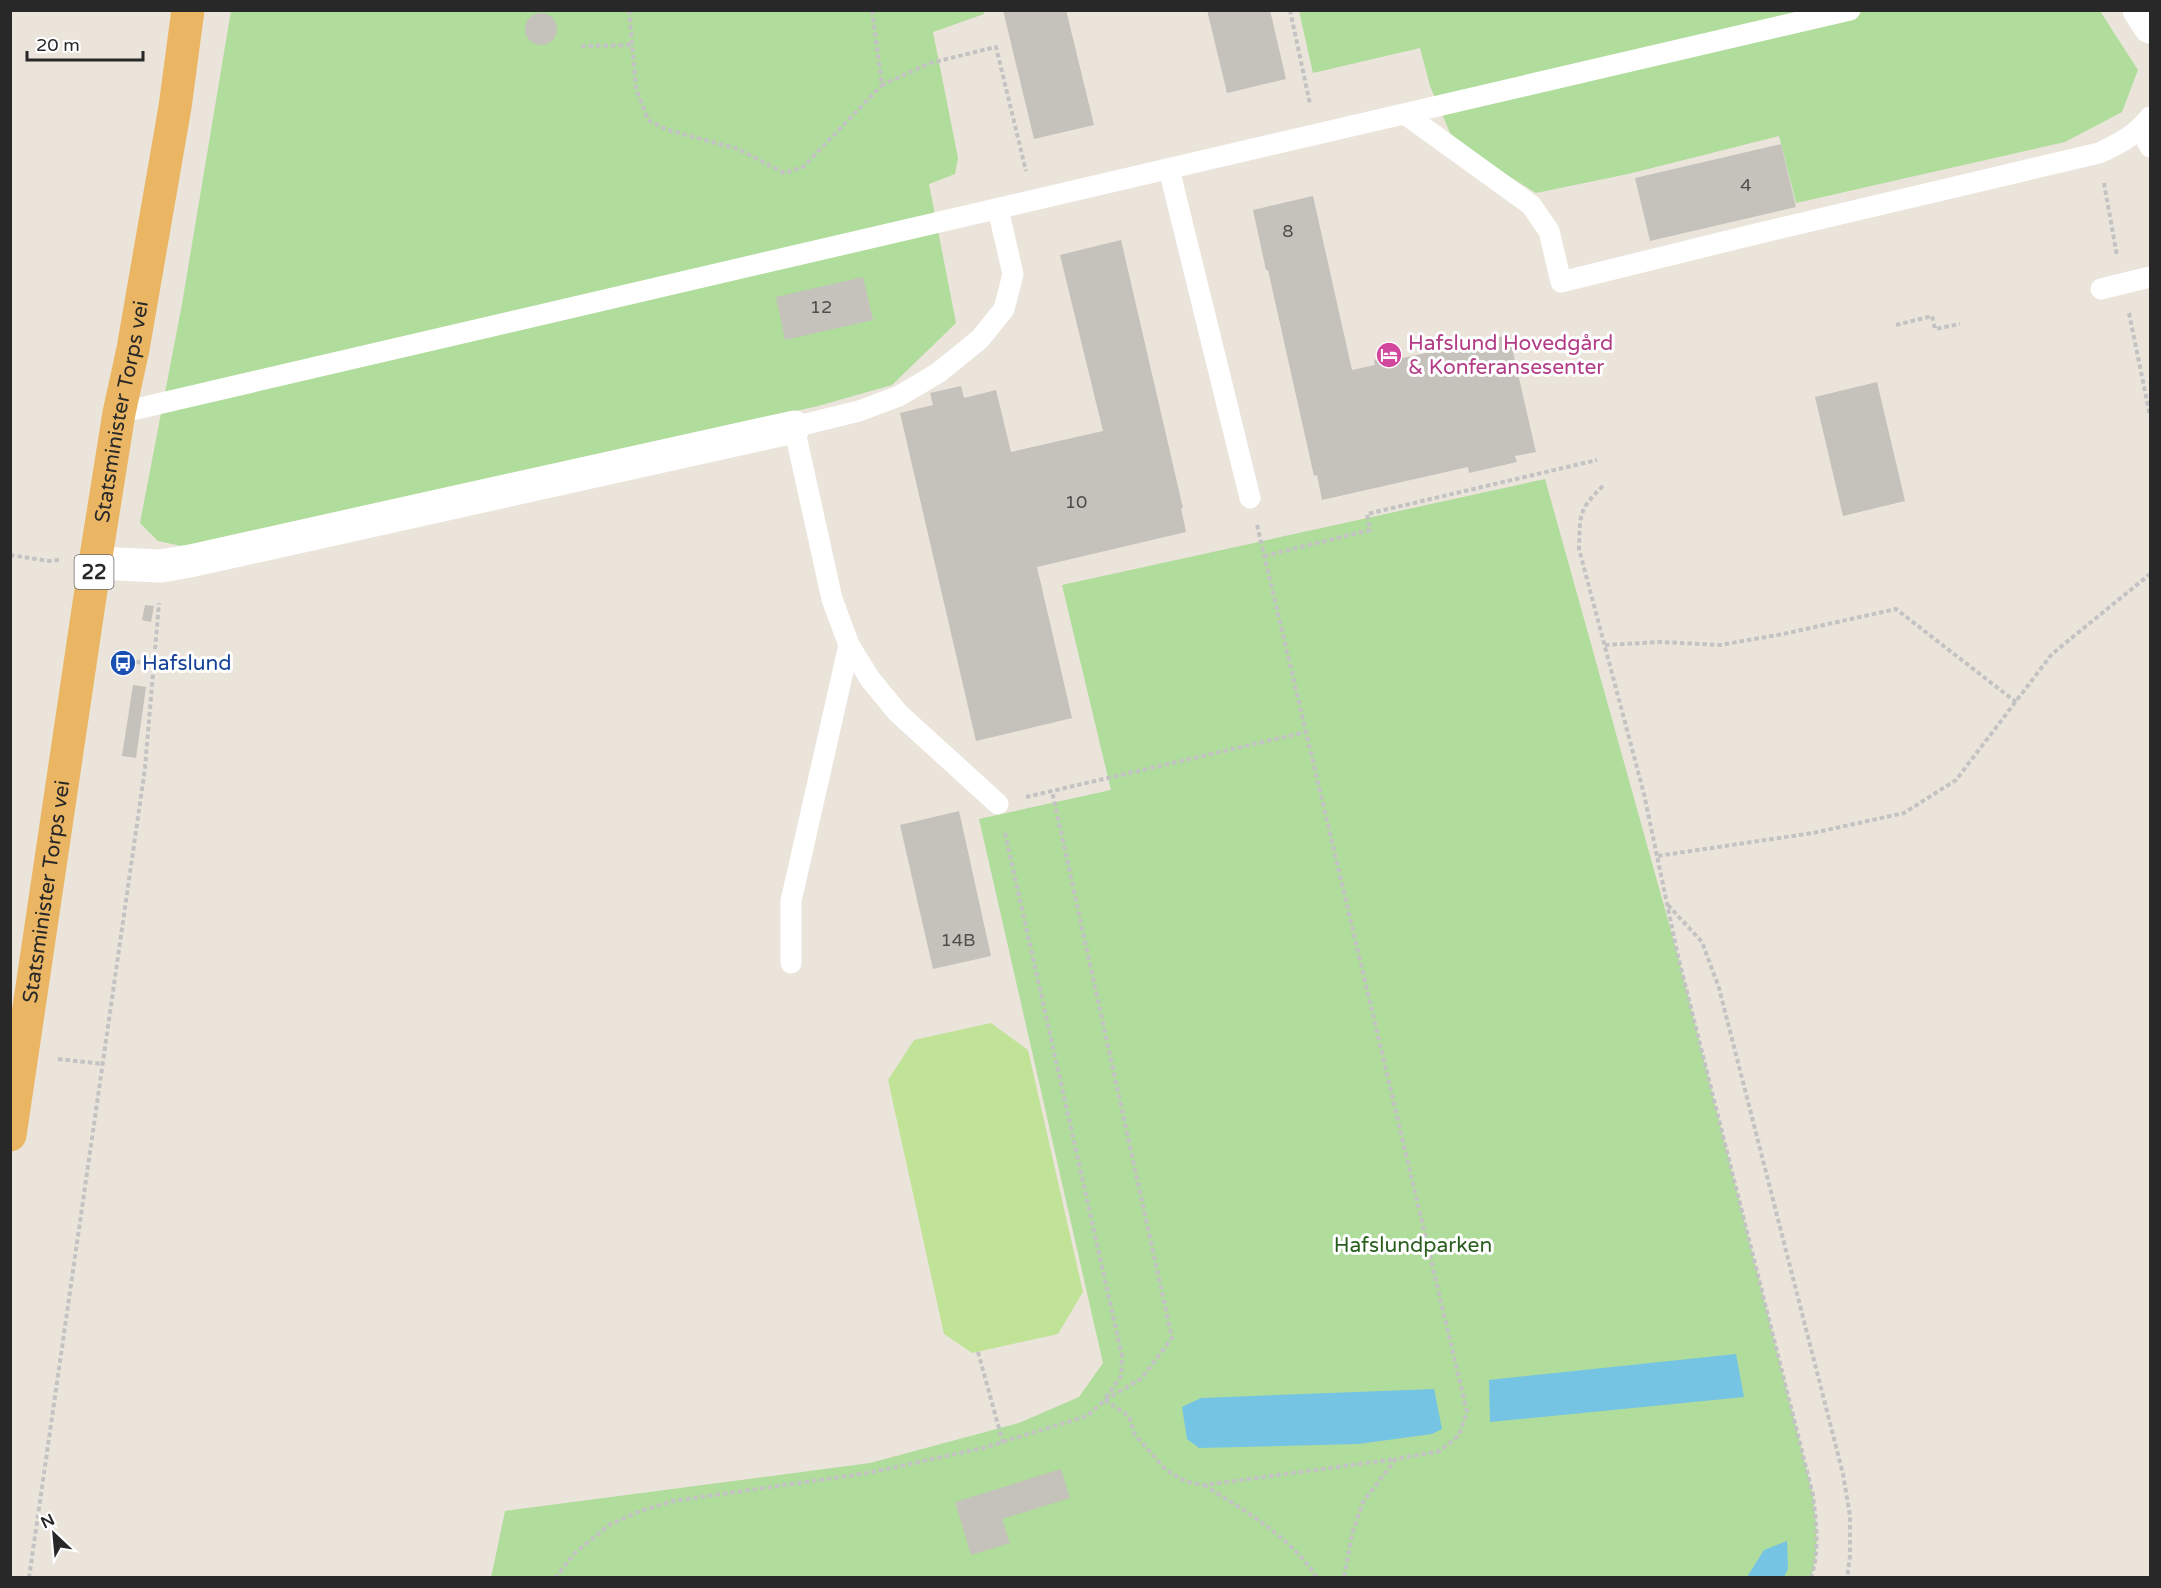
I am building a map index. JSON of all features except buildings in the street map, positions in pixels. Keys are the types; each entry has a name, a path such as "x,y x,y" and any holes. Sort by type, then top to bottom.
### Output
{"highway":[{"name":"Statsminister Torps vei","path":"10,1135 16,1055 80,561 119,412 173,118 188,10"}],"street":[{"path":"2139,10 2151,27"},
{"path":"80,561 161,566 794,427"}],"lane":[{"path":"119,412 1850,10"},
{"path":"1405,114 1531,205 1549,231 1562,282 2099,153 2147,131"},
{"path":"1169,169 1252,506"},
{"path":"998,209 1013,274 1004,309 980,339 938,373 899,396 859,411 794,427 832,599 849,645 870,679 898,713 999,804"},
{"path":"2101,289 2151,277"},
{"path":"791,963 791,901 849,645"}],"path":[{"path":"629,10 636,88 648,120 668,130 738,149 784,173 803,167 882,86 930,63 996,47 1033,201"},
{"path":"872,10 882,86"},
{"path":"1290,10 1316,134"},
{"path":"581,45 632,45"},
{"path":"1896,325 1932,316 1935,329 1960,324"},
{"path":"1264,556 1370,530 1367,514 1597,460"},
{"path":"1603,486 1586,502 1580,521 1580,549 1644,794 1681,968 1813,1495 1817,1532 1816,1562 1811,1578"},
{"path":"1105,1400 1129,1416 1135,1435 1166,1470 1187,1482 1204,1485 1440,1451 1459,1435 1467,1412 1252,506"},
{"path":"10,555 49,561 80,561"},
{"path":"28,1578 145,768 161,566"},
{"path":"1657,856 1813,833 1904,813 1956,780 2052,654 2151,574"},
{"path":"1605,645 1661,642 1720,645 1783,634 1896,609 2016,702"},
{"path":"136,662 154,664"},
{"path":"1105,1400 1121,1376 1122,1356 999,804 1306,732"},
{"path":"555,1578 574,1552 609,1524 640,1511 673,1501 868,1473 1003,1443 1087,1416 1105,1400 1142,1378 1172,1338 1052,791"},
{"path":"1667,904 1702,942 1725,1010 1843,1474 1850,1516 1847,1578"},
{"path":"16,1055 103,1064"},
{"path":"978,1352 1003,1443"},
{"path":"1344,1578 1352,1534 1363,1502 1396,1459"},
{"path":"1204,1485 1264,1523 1283,1538 1306,1561 1317,1578"}],"green space":[{"path":"231,11 983,11 984,14 933,32 958,158 955,174 929,184 956,323 892,385 818,406 186,547 158,541 140,523 182,304"},
{"path":"1299,11 2100,11 2138,70 2122,112 2065,142 1796,203 1779,136 1628,174 1536,193 1454,142 1430,86 1420,48 1313,73"},
{"name":"Hafslundparken","path":"1545,479 1678,956 1813,1495 1816,1547 1811,1577 491,1578 505,1511 870,1463 1019,1423 1079,1397 1103,1363 979,819 1111,790 1062,585"},
{"path":"991,1023 1028,1050 1083,1292 1058,1334 972,1353 944,1334 888,1080 914,1040"}],"water":[{"path":"1736,1354 1744,1397 1490,1422 1489,1380"},
{"path":"1434,1389 1442,1429 1432,1434 1358,1444 1199,1448 1187,1439 1182,1407 1201,1398"},
{"path":"1787,1541 1788,1569 1784,1577 1747,1577 1764,1550"}],"place":[{"name":"Hafslund Hovedgård & Konferansesenter","path":"1389,355"},
{"name":"Hafslund","path":"123,663"}]}
